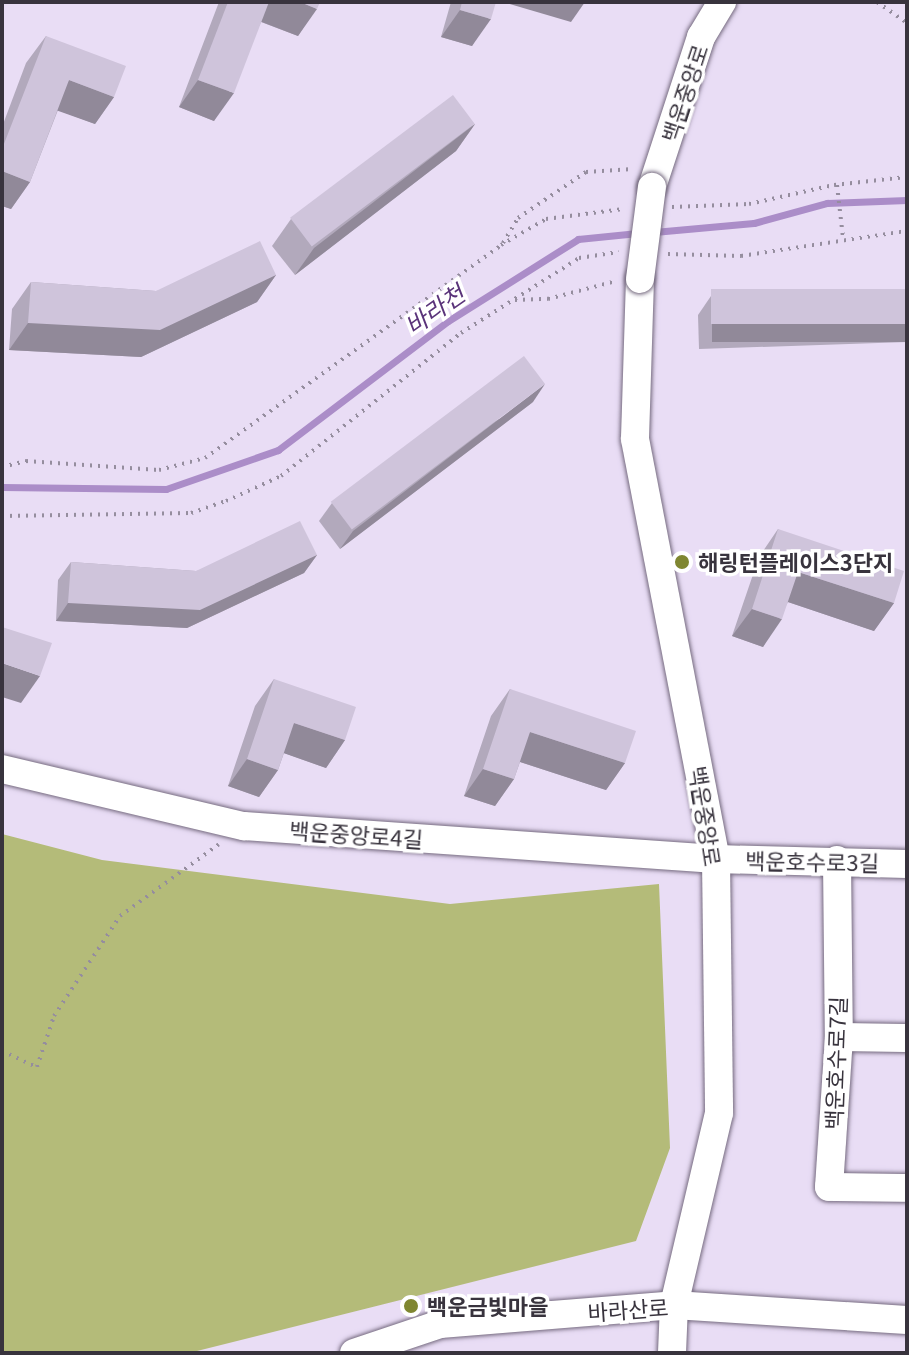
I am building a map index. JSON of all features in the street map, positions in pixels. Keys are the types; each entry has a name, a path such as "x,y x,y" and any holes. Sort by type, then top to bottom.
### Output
{"street":[{"name":"백운중앙로","path":"672,1353 674,1305 719,1113 716,859 635,439 640,279 654,193 701,37 722,2"},
{"name":"백운중앙로4길","path":"2,769 244,826 716,859"},
{"name":"백운호수로3길","path":"716,859 907,864"},
{"name":"백운호수로7길","path":"837,860 839,1037 829,1187 907,1188"},
{"path":"839,1037 907,1038"},
{"name":"바라산로","path":"354,1353 440,1324 674,1305 907,1320"}],"path":[{"path":"877,2 907,23"},
{"path":"501,245 518,218 586,172 611,167 654,193"},
{"path":"2,467 26,461 159,470 205,458 501,245 546,219 654,193 749,204 837,185 907,177"},
{"path":"837,185 843,235"},
{"path":"654,253 741,256 843,235 907,231"},
{"path":"2,516 191,513 226,501 281,476 461,333 579,258 625,252"},
{"path":"513,300 548,299 608,281 640,279"},
{"path":"2,1051 37,1067 54,1016 120,916 244,826"}],"green space":[{"path":"2,834 102,860 450,904 659,884 670,1148 636,1241 189,1353 2,1353"}],"building":[{"path":"228,2 269,2 234,93 198,80"},
{"path":"300,2 320,2 317,9"},
{"path":"462,2 496,2 491,19 460,10"},
{"path":"46,36 126,66 114,97 69,80 30,182 2,171 2,149"},
{"path":"453,95 475,124 312,247 290,218"},
{"path":"260,241 276,275 160,330 28,323 31,282 156,291"},
{"path":"711,289 907,289 907,324 711,324"},
{"path":"524,356 545,384 352,530 331,502"},
{"path":"300,521 317,555 200,610 68,603 71,562 196,571"},
{"path":"778,529 904,571 894,603 798,572 782,619 752,609"},
{"path":"2,627 52,643 40,676 2,663"},
{"path":"274,679 356,707 345,740 294,723 278,770 247,759"},
{"path":"510,689 636,731 625,763 530,732 514,779 483,769"}],"waterway":[{"name":"바라천","path":"654,232 754,223 827,203 907,200"},
{"name":"바라천","path":"2,487 166,489 278,450 448,321 578,239 638,233"}],"place":[{"name":"해링턴플레이스3단지","path":"682,562"},
{"name":"백운금빛마을","path":"411,1306"}]}
